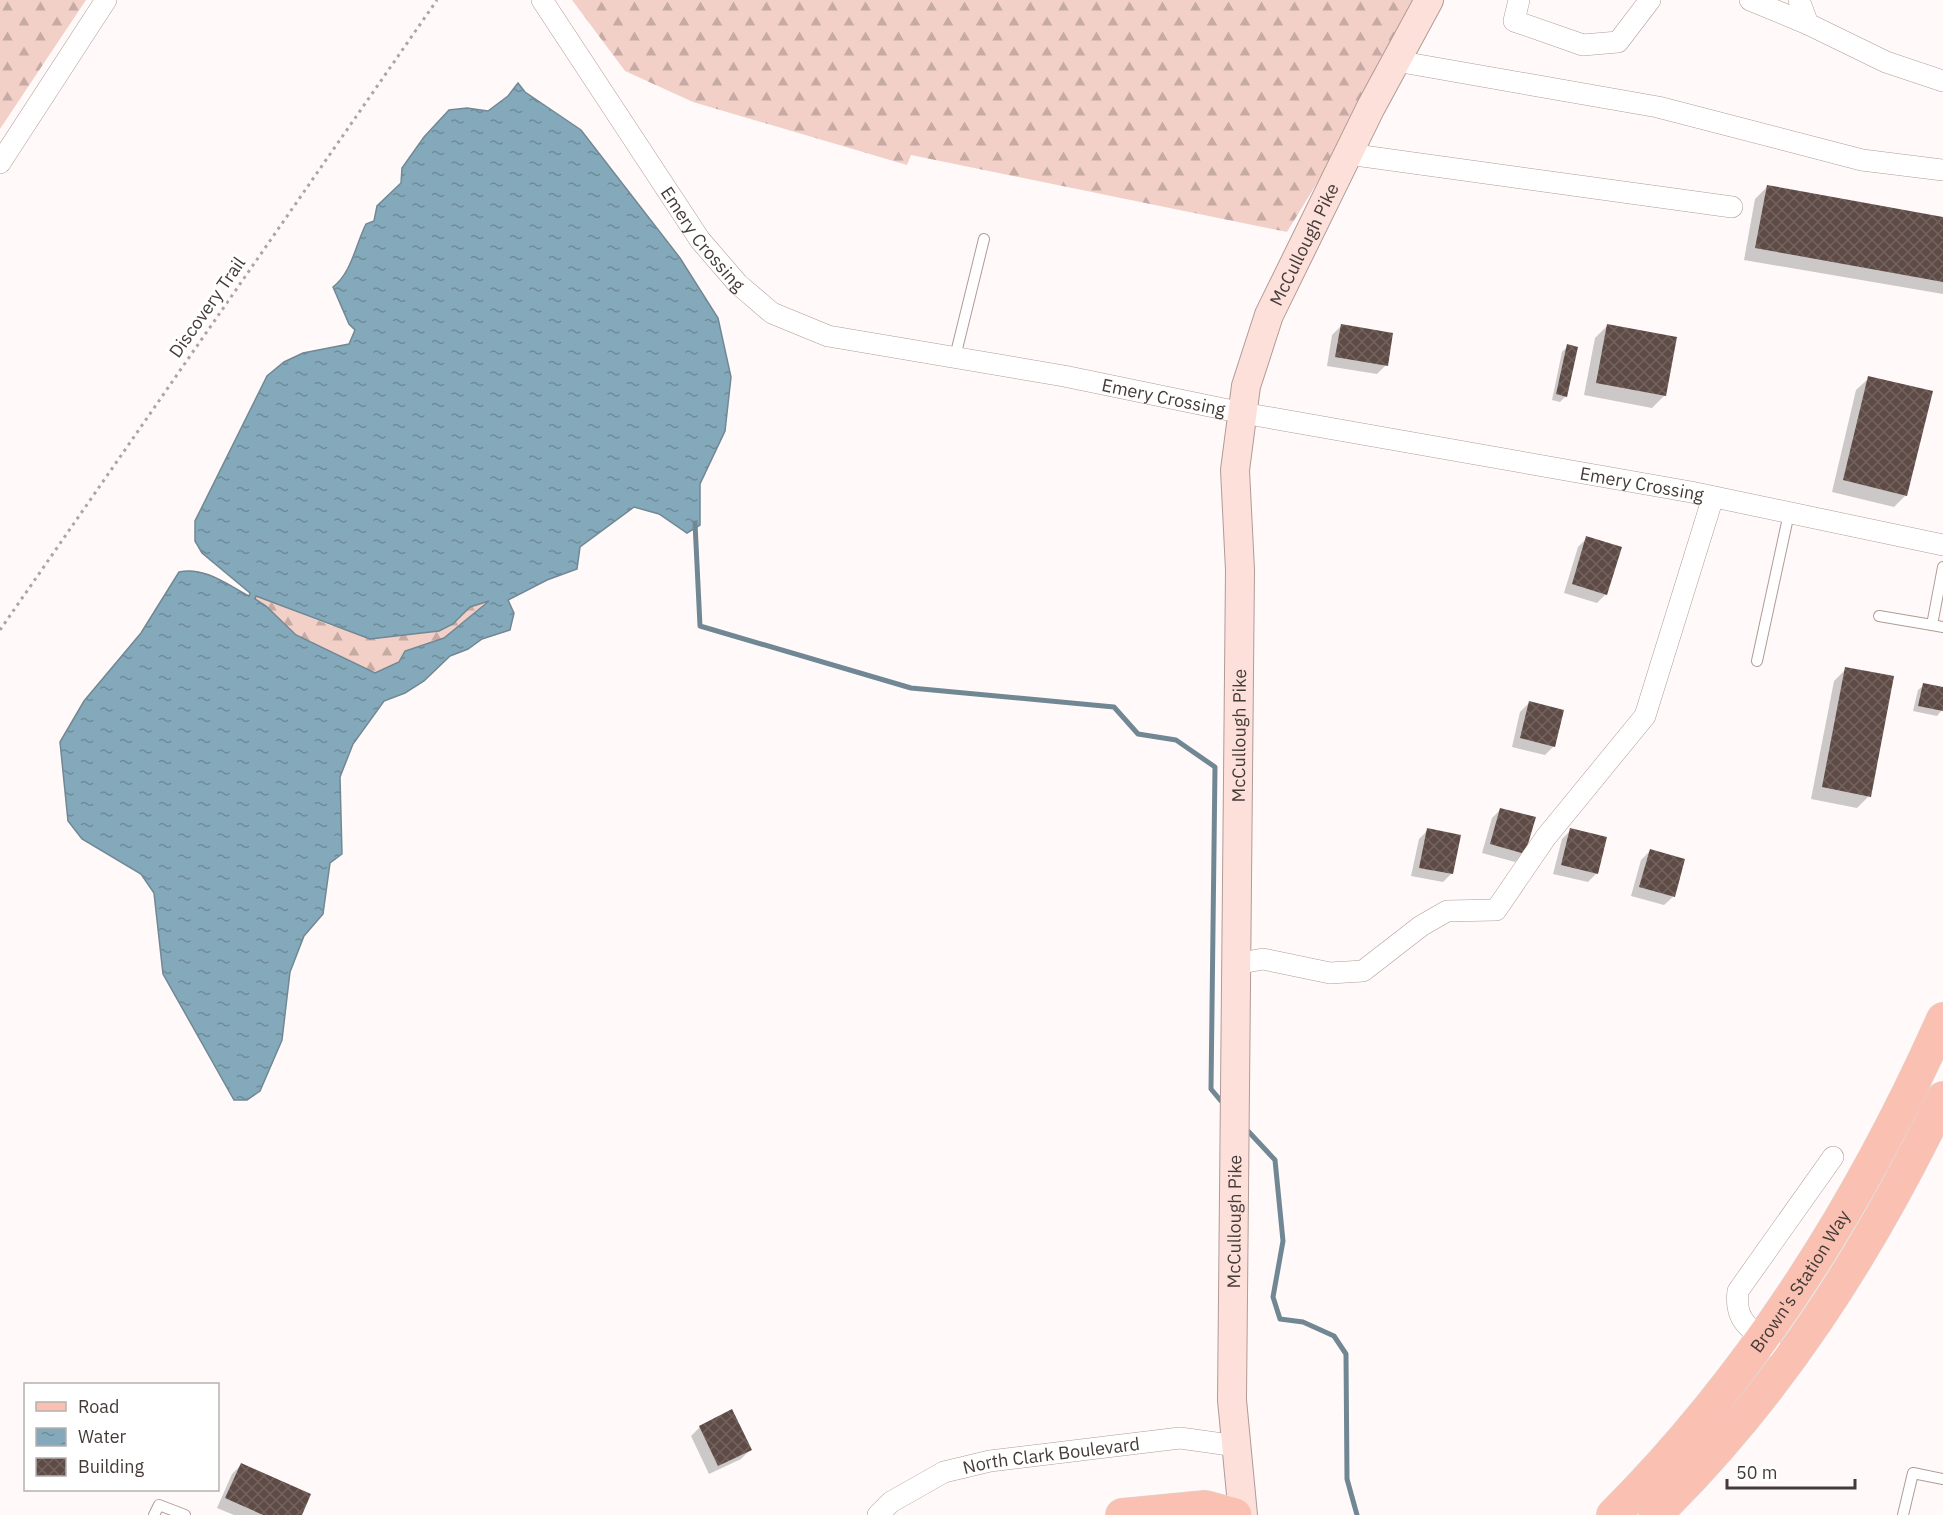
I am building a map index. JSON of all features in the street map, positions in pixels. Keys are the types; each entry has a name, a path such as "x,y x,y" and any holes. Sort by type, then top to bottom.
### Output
{"main road":[{"name":"Brown's Station Way","path":"1613,1515 1701,1417 1806,1276 1837,1226 1908,1094 1943,1019"},
{"name":"Brown's Station Way","path":"1655,1515 1695,1477 1746,1418 1789,1362 1836,1293 1881,1217 1943,1098"},
{"path":"1666,1515 1695,1477"},
{"path":"1122,1515 1204,1507 1235,1515"}],"street":[{"path":"0,162 106,0"},
{"name":"Emery Crossing","path":"542,0 700,240 738,284 772,313 828,336 1064,376 1243,413 1713,497 1943,545"},
{"name":"McCullough Pike","path":"1243,1515 1232,1400 1240,570 1235,470 1246,386 1269,315 1348,154 1430,0"},
{"path":"1519,0 1514,21 1582,45 1618,42 1650,0"},
{"path":"1750,0 1808,24 1886,62 1943,81"},
{"path":"1799,0 1808,24"},
{"path":"1396,61 1658,106 1862,160 1943,170"},
{"path":"1348,154 1732,207"},
{"path":"1236,964 1263,959 1330,973 1364,971 1421,926 1447,911 1496,910 1546,837 1645,716 1713,497"},
{"path":"1789,1362 1742,1320 1736,1308 1738,1291 1833,1156"},
{"name":"North Clark Boulevard","path":"878,1515 891,1502 944,1472 990,1461 1180,1438 1236,1446"}],"lane":[{"path":"955,357 984,239"},
{"path":"1757,661 1789,513"},
{"path":"1879,616 1938,626 1943,567"},
{"path":"1902,1515 1913,1473 1943,1479"},
{"path":"154,1515 159,1505 185,1515"}],"path":[{"name":"Discovery Trail","path":"0,630 437,0"}],"green space":[{"path":"0,0 86,0 0,129"},
{"path":"572,0 1429,0 1287,232 911,155 907,165 693,102 625,71"},
{"path":"256,596 332,626 453,623 470,607 490,599 444,638 405,651 400,662 375,673 296,635 266,606 255,599"}],"water":[{"path":"518,83 525,92 581,130 680,258 718,318 731,377 725,431 700,484 700,525 687,533 659,514 634,507 580,547 577,569 547,580 508,600 514,613 510,630 482,639 468,649 450,656 424,681 405,693 384,701 353,744 340,777 342,854 330,863 323,914 304,936 290,972 282,1040 260,1091 247,1100 234,1100 163,974 154,893 141,874 82,839 68,821 60,742 84,701 141,633 179,572 207,574 249,596 250,593 202,553 195,541 195,521 267,376 284,362 303,353 349,344 355,330 349,324 333,287 345,274 366,224 374,221 377,206 401,183 402,168 424,137 449,110 467,108 488,111 508,96","holes":["256,596 370,639 439,631 453,624 470,607 489,601 444,638 405,651 399,662 375,673 296,635 266,606 255,599"]}],"building":[{"path":"1767,185 1943,217 1943,282 1755,248"},
{"path":"1341,324 1393,333 1388,366 1335,357"},
{"path":"1607,324 1677,337 1666,396 1596,383"},
{"path":"1567,344 1578,347 1567,397 1556,394"},
{"path":"1868,376 1933,391 1907,496 1843,480"},
{"path":"1586,536 1622,547 1607,595 1572,584"},
{"path":"1845,667 1894,676 1871,797 1822,787"},
{"path":"1923,683 1943,687 1943,711 1918,706"},
{"path":"1529,701 1564,710 1555,747 1520,738"},
{"path":"1500,808 1536,817 1525,854 1490,844"},
{"path":"1427,828 1461,835 1453,874 1419,868"},
{"path":"1570,828 1607,837 1598,874 1561,865"},
{"path":"1650,849 1685,859 1675,897 1639,887"},
{"path":"732,1409 752,1450 718,1466 699,1426"},
{"path":"241,1463 311,1494 302,1515 263,1515 225,1498"}],"waterway":[{"path":"695,523 700,626 911,688 1114,707 1138,734 1176,740 1215,767 1211,1089 1221,1101"},
{"path":"1248,1131 1275,1160 1283,1241 1273,1297 1280,1319 1303,1322 1334,1336 1346,1354 1347,1479 1357,1515"}]}
